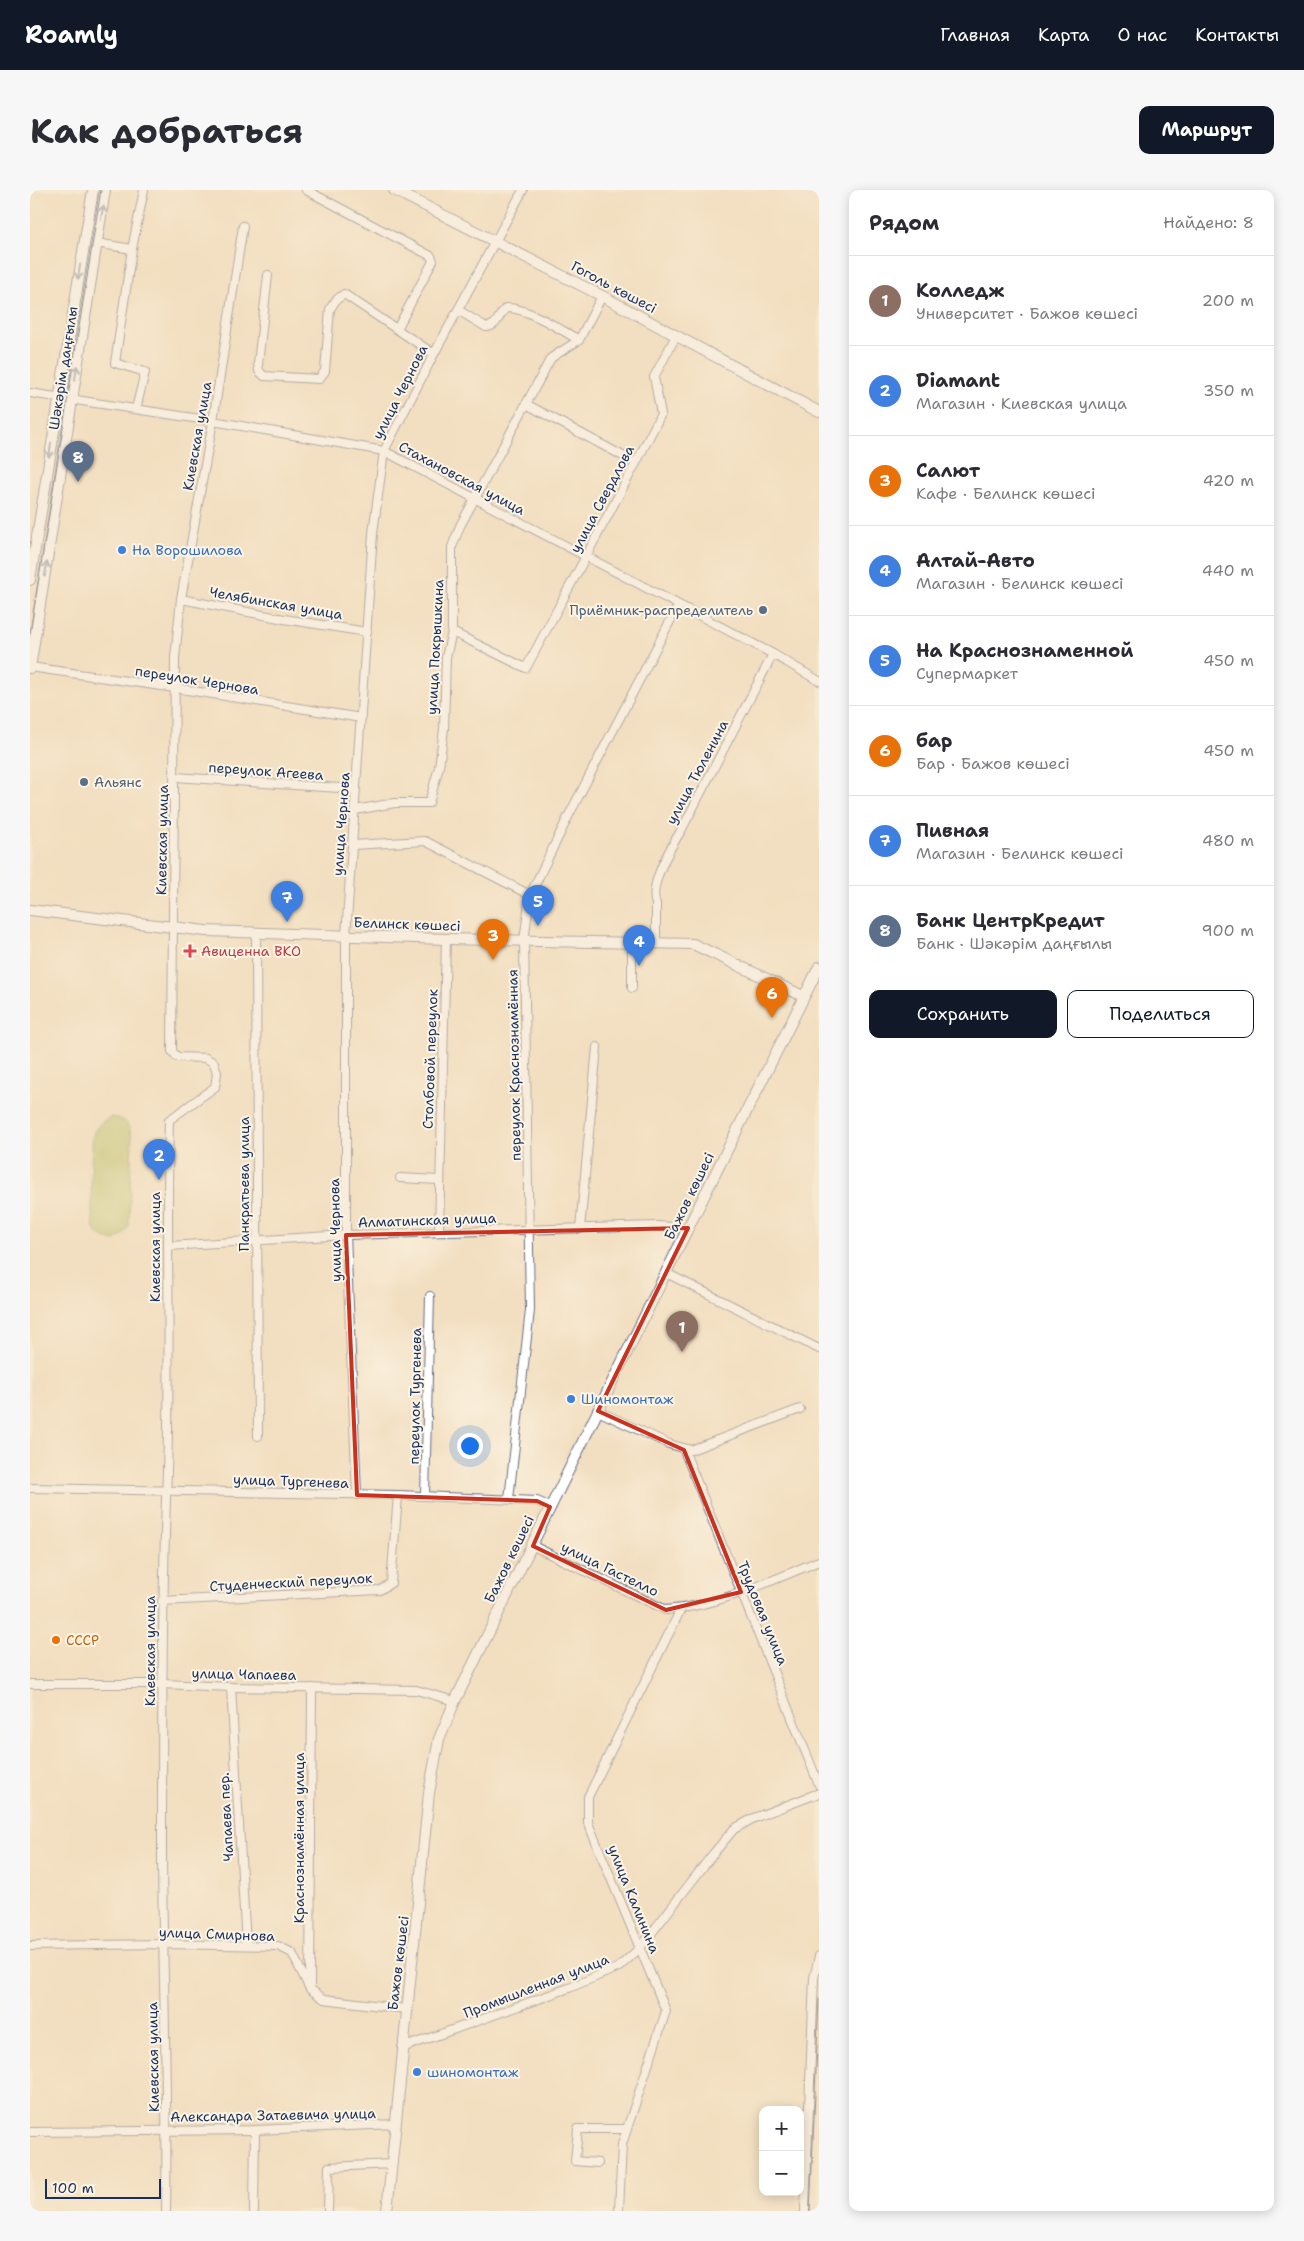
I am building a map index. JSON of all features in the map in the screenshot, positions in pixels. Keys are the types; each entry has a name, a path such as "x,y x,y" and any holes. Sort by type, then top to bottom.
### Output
{"main road":[{"name":"Шәкәрім даңғылы","path":"30,580 93,190"},
{"name":"Шәкәрім даңғылы","path":"30,668 96,243 106,190"},
{"name":"Гоголь көшесі","path":"394,190 602,296 819,412"},
{"name":"Белинск көшесі","path":"30,910 172,928 346,936 693,944 803,996"},
{"name":"Бажов көшесі","path":"387,2211 431,1775 439,1739 455,1701 688,1228 803,996 818,973"}],"street":[{"name":"улица Чернова","path":"357,1495 346,1235 346,936 373,533 384,451 523,190"},
{"path":"308,191 431,256 433,261 397,329"},
{"path":"136,409 145,372 115,363 132,249 143,194"},
{"name":"Киевская улица","path":"166,2211 167,2130 163,1944 162,1602 167,1473 169,1120 215,1087 217,1073 214,1063 206,1058 177,1057 172,1051 175,658 181,599 213,421 243,226"},
{"path":"96,243 132,249"},
{"path":"268,275 258,364 259,371 264,376 320,380 325,371 330,309 336,300 344,294 434,354"},
{"name":"улица Покрышкина","path":"354,810 395,803 429,803 439,767 444,729 446,657 452,632 452,547 551,358 579,340 602,296"},
{"path":"458,310 486,327 490,327 496,323 506,308 513,308 544,321 579,340"},
{"name":"улица Свердлова","path":"452,632 526,668 636,463 660,414 654,377 676,336"},
{"name":"Стахановская улица","path":"30,393 213,421 384,451 773,654 819,681"},
{"path":"526,404 636,463"},
{"name":"Челябинская улица","path":"181,599 284,619 367,632"},
{"name":"переулок Краснознамённая","path":"509,1499 530,1310 524,941 526,910 530,895 569,815 678,606"},
{"name":"улица Тюленина","path":"656,944 656,904 654,900 658,875 668,852 682,829 773,654"},
{"name":"переулок Чернова","path":"30,668 175,688 361,718"},
{"name":"переулок Агеева","path":"175,777 355,789"},
{"path":"352,845 425,842 530,895"},
{"name":"Панкратьева улица","path":"256,932 258,1436"},
{"name":"Столбовой переулок","path":"439,1232 446,939"},
{"path":"632,944 632,988"},
{"path":"580,1229 597,1047"},
{"path":"400,1178 439,1180"},
{"name":"Алматинская улица","path":"168,1246 346,1235 658,1226 688,1228"},
{"path":"666,1273 819,1349"},
{"name":"переулок Тургенева","path":"425,1496 430,1296"},
{"path":"598,1411 684,1450 692,1450 800,1409"},
{"name":"Трудовая улица","path":"684,1450 819,1786"},
{"name":"улица Тургенева","path":"30,1488 165,1489 509,1499 537,1502 550,1507"},
{"name":"Студенческий переулок","path":"162,1602 380,1590 391,1583 398,1495"},
{"name":"улица Гастелло","path":"532,1546 666,1610 681,1609 742,1592 819,1561"},
{"name":"улица Калинина","path":"620,2211 622,2144 666,2011 588,1823 588,1797 681,1609"},
{"name":"улица Чапаева","path":"30,1684 162,1684 231,1688 416,1690 455,1701"},
{"name":"Чапаева пер.","path":"231,1688 246,1945"},
{"name":"Краснознамённая улица","path":"310,1989 312,1688"},
{"name":"Промышленная улица","path":"402,2048 569,1988 619,1967 640,1948 712,1854 734,1829 754,1818 819,1793"},
{"name":"улица Смирнова","path":"30,1946 163,1944 278,1946 292,1953 310,1989"},
{"path":"805,2211 814,1978 819,1956"},
{"path":"310,1989 324,1999 406,2010"},
{"name":"Александра Затаевича улица","path":"30,2132 255,2130 396,2124"},
{"path":"598,2163 575,2161 578,2129 627,2129"},
{"path":"254,2211 255,2130"},
{"path":"328,2211 329,2167 392,2164"}],"highlighted area":[{"path":"688,1228 598,1411 684,1450 741,1592 666,1610 533,1546 550,1507 537,1501 357,1495 346,1235"}],"green space":[{"path":"111,1117 126,1122 132,1137 129,1225 124,1234 115,1241 102,1237 95,1231 91,1199 91,1165 94,1132 101,1123"}],"tram line":[{"path":"30,634 101,190"},
{"path":"810,2211 819,1999"}],"place":[{"name":"Банк ЦентрКредит","path":"78,482"},
{"name":"На Ворошилова","path":"122,550"},
{"name":"Приёмник-распределитель","path":"763,610"},
{"name":"Альянс","path":"84,782"},
{"name":"Пивная","path":"287,922"},
{"name":"На Краснознаменной","path":"538,926"},
{"name":"Авиценна ВКО","path":"190,951"},
{"name":"Салют","path":"493,960"},
{"name":"Алтай-Авто","path":"639,966"},
{"name":"бар","path":"772,1018"},
{"name":"Diamant","path":"159,1180"},
{"name":"Колледж","path":"682,1352"},
{"name":"Шиномонтаж","path":"571,1399"},
{"name":"СССР","path":"56,1640"},
{"name":"шиномонтаж","path":"417,2072"}]}
